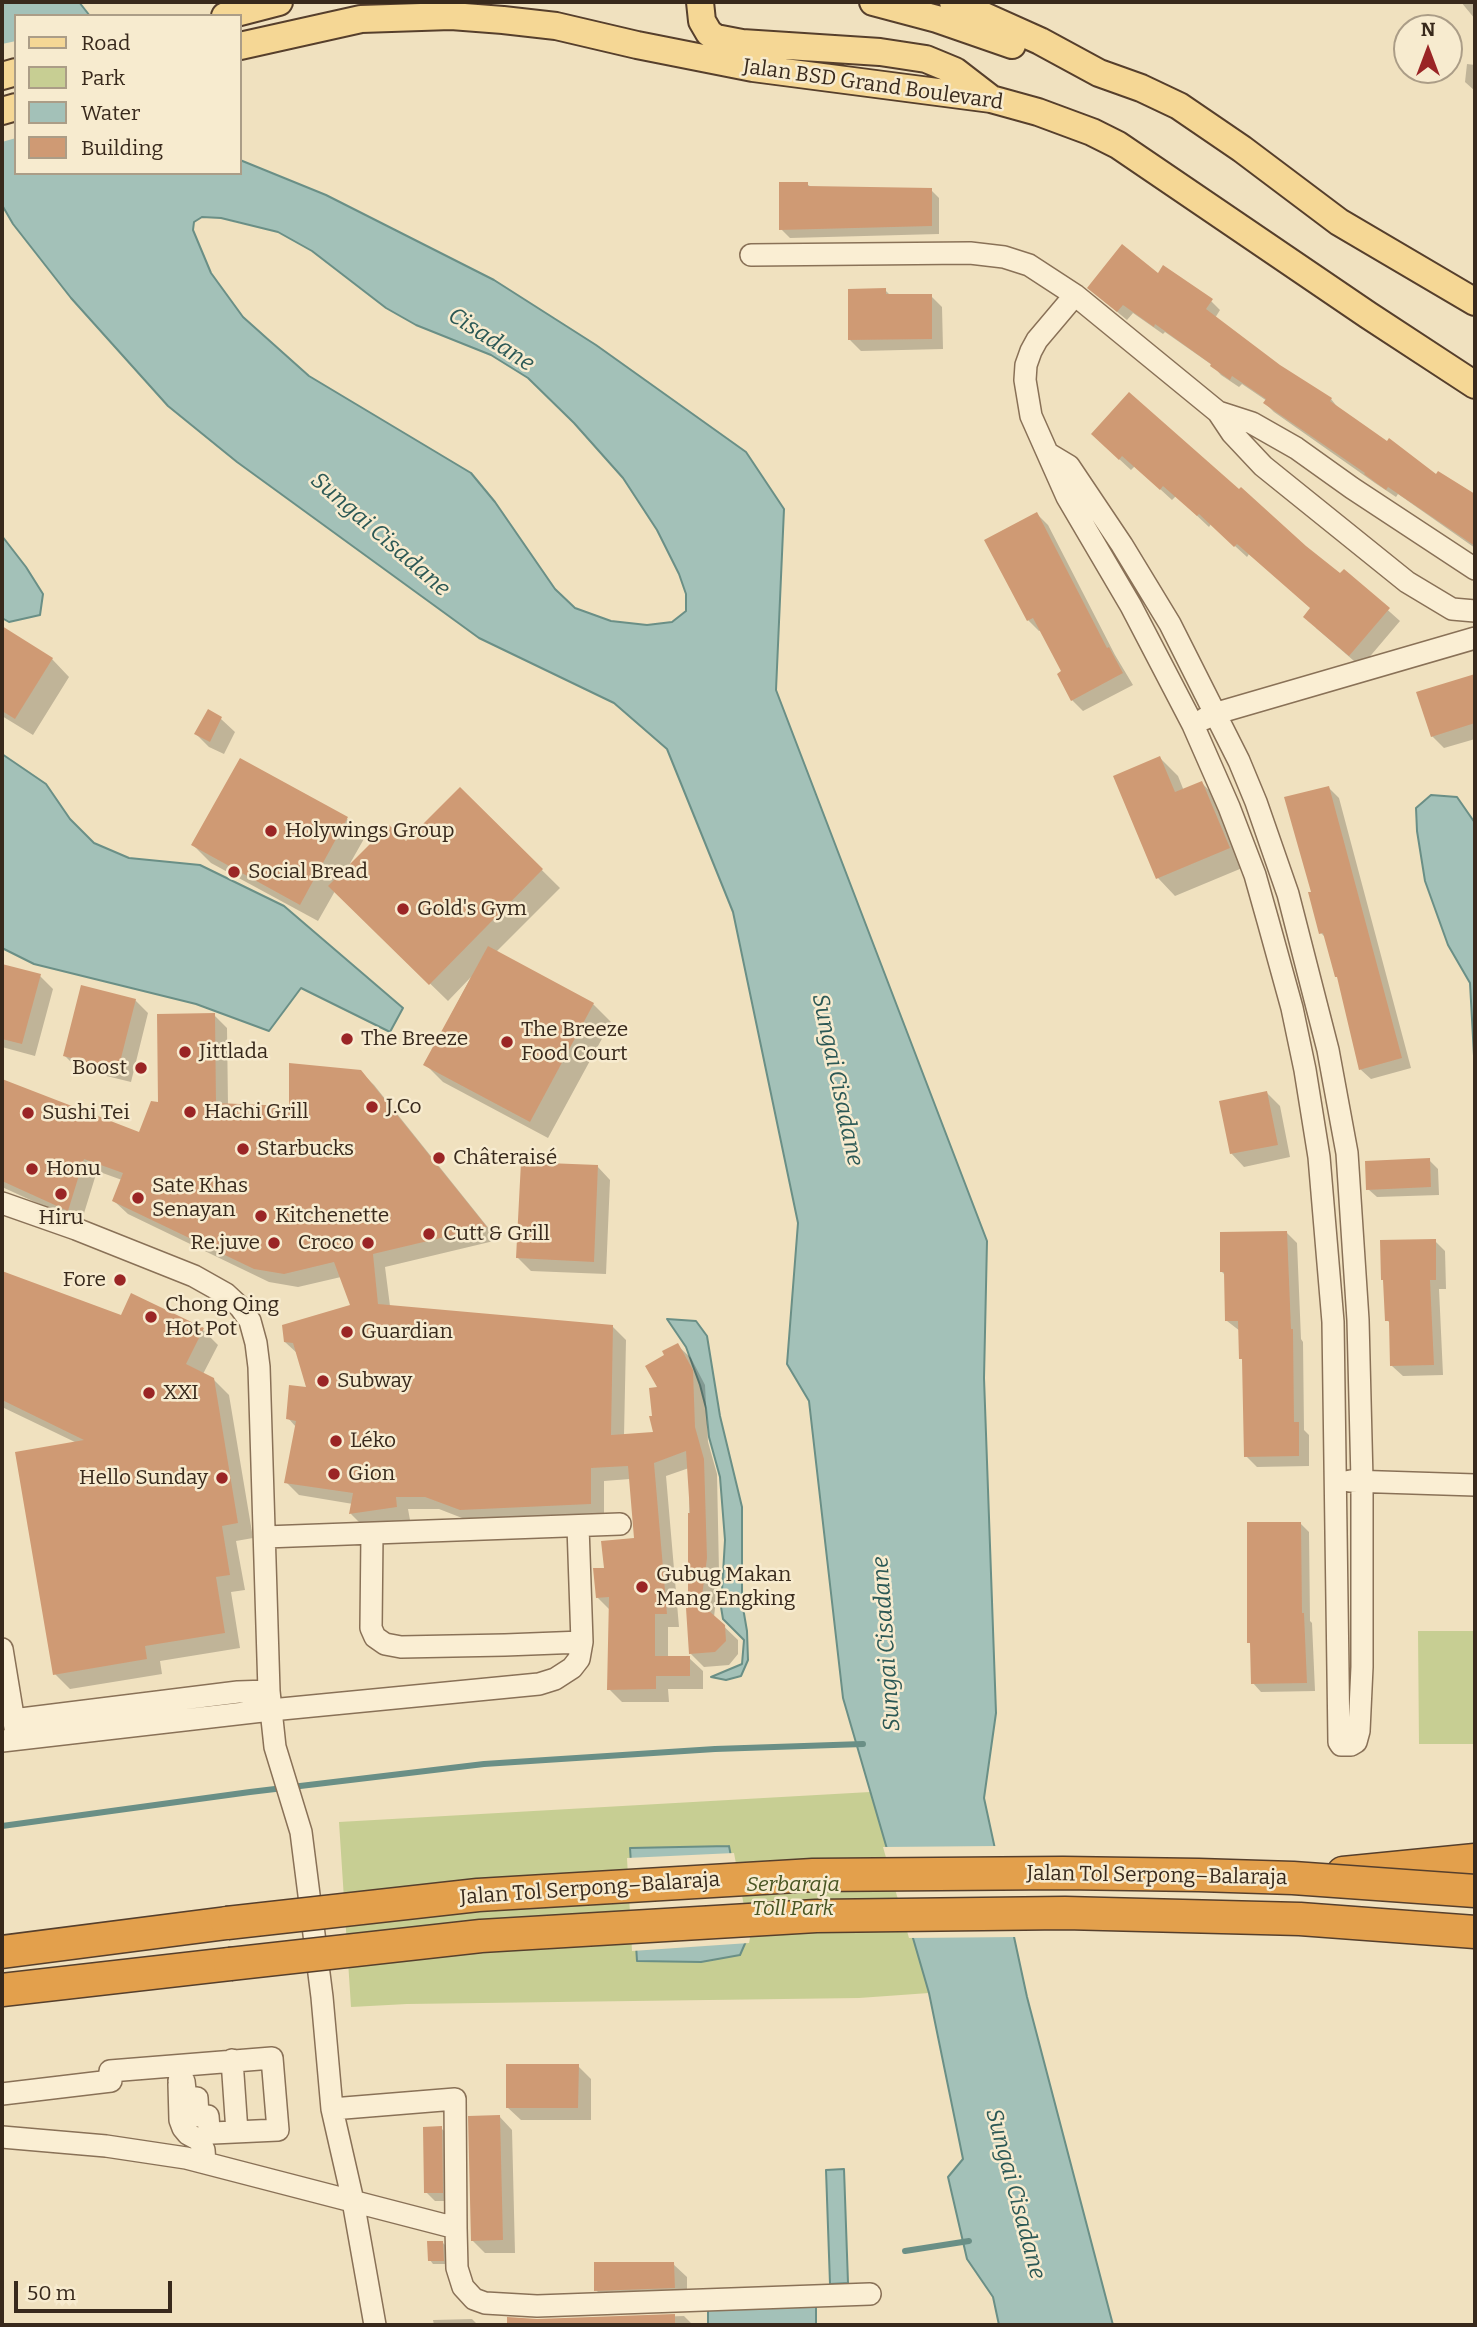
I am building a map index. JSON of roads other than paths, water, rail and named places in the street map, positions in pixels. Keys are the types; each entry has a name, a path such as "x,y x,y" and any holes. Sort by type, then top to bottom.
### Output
{"highway":[{"path":"1293,1878 1475,1860"},
{"name":"Jalan Tol Serpong–Balaraja","path":"2,1952 478,1895 813,1875 1063,1873 1293,1878 1475,1891"},
{"name":"Jalan Tol Serpong–Balaraja","path":"2,1990 481,1936 816,1916 1065,1913 1300,1919 1475,1931"},
{"path":"1300,1919 1475,1943"}],"main road":[{"path":"233,14 279,2"},
{"path":"700,2 702,21 709,33 716,38 742,43 880,52 926,58 956,71 991,99"},
{"path":"873,2 937,19 1099,73 1141,88 1178,106 1242,149 1339,222 1411,267 1475,302"},
{"path":"953,2 1040,41 1099,73"},
{"name":"Jalan BSD Grand Boulevard","path":"243,46 361,19 451,16 556,26 753,68 991,99 1063,121 1118,145 1367,315 1475,385"}],"street":[{"path":"751,255 947,253 991,255 1029,265 1075,295 1218,412 1232,433 1263,466 1408,582 1452,609 1475,611"},
{"path":"1049,454 1063,461 1075,473 1170,624 1217,713 1252,792 1278,865 1328,1050 1347,1153 1358,1320 1363,1603 1360,1721 1356,1742 1346,1745 1339,1742 1334,1322 1319,1157 1305,1070 1292,1008 1255,876 1229,807 1193,725 1131,606 1067,497 1028,407 1026,365 1037,340 1075,295"},
{"path":"1218,412 1252,423 1279,437 1475,569"},
{"path":"1131,606 1150,593"},
{"path":"1193,725 1217,713 1475,638"},
{"path":"1292,1008 1317,1004"},
{"path":"2,1203 194,1276 219,1289 240,1307 250,1321 259,1367 270,1701 275,1746 301,1832 323,2008 332,2109 353,2201 375,2325"},
{"path":"1334,1322 1358,1320"},
{"path":"1337,1481 1475,1485"},
{"path":"265,1537 620,1524"},
{"path":"2,1649 10,1734 270,1701 539,1684 555,1679 572,1668 579,1659 582,1642 578,1526"},
{"path":"372,1534 371,1628 375,1637 385,1644 401,1647 445,1647 582,1642"},
{"path":"2,2094 111,2081 110,2071 179,2073 232,2060 272,2058 278,2130 213,2133 209,2129 208,2116 198,2116 197,2098 186,2099 184,2081 179,2073"},
{"path":"232,2060 237,2132"},
{"path":"179,2073 180,2120 188,2134 199,2140 204,2150 205,2163"},
{"path":"332,2109 455,2099 457,2268 463,2287 474,2299 485,2303 537,2305 870,2294"},
{"path":"2,2137 106,2146 205,2163 456,2228"}],"water":[{"path":"2,2 79,2 88,14 14,14 14,175 242,175 242,161 326,195 494,280 596,345 746,452 784,509 776,690 987,1241 984,1378 996,1713 984,1798 1027,1997 1113,2325 999,2325 993,2297 967,2259 948,2177 963,2159 929,1993 843,1698 809,1401 787,1364 798,1223 733,912 667,749 614,703 479,638 237,462 168,406 71,298 13,224 2,205","holes":["202,217 221,218 278,232 312,251 386,308 416,325 491,355 528,378 574,423 623,478 657,530 679,574 686,594 686,611 672,622 647,625 611,621 575,608 555,589 495,502 471,473 309,376 243,317 211,273 193,230 194,222"]},
{"path":"2,536 43,594 40,615 9,622 2,618"},
{"path":"2,754 46,784 70,819 94,843 129,858 200,865 284,906 403,1008 390,1032 301,988 269,1031 196,1004 34,964 2,948"},
{"path":"1431,795 1457,797 1475,823 1475,1074 1470,983 1448,945 1425,881 1417,831 1416,808"},
{"path":"667,1319 696,1321 707,1336 720,1416 742,1507 742,1602 748,1660 741,1676 726,1680 711,1677 742,1664 744,1640 723,1619 721,1607 725,1540 720,1477 709,1437 700,1385 686,1347"},
{"path":"729,1846 747,1939 740,1955 701,1962 637,1961 630,1848"},
{"path":"844,2169 848,2283 830,2284 826,2170"},
{"path":"816,2305 816,2325 708,2325 708,2306"}],"waterway":[{"path":"2,1826 484,1764 715,1749 863,1744"},
{"path":"905,2251 969,2241"}],"place":[{"name":"Holywings Group","path":"271,831"},
{"name":"Social Bread","path":"234,872"},
{"name":"Gold's Gym","path":"403,909"},
{"name":"The Breeze","path":"347,1039"},
{"name":"The Breeze Food Court","path":"507,1042"},
{"name":"Jittlada","path":"185,1052"},
{"name":"Boost","path":"141,1068"},
{"name":"J.Co","path":"372,1107"},
{"name":"Hachi Grill","path":"190,1112"},
{"name":"Sushi Tei","path":"28,1113"},
{"name":"Starbucks","path":"243,1149"},
{"name":"Châteraisé","path":"439,1158"},
{"name":"Honu","path":"32,1169"},
{"name":"Hiru","path":"61,1194"},
{"name":"Sate Khas Senayan","path":"138,1198"},
{"name":"Kitchenette","path":"261,1216"},
{"name":"Cutt & Grill","path":"429,1234"},
{"name":"Re.juve","path":"274,1243"},
{"name":"Croco","path":"368,1243"},
{"name":"Fore","path":"120,1280"},
{"name":"Chong Qing Hot Pot","path":"151,1317"},
{"name":"Guardian","path":"347,1332"},
{"name":"Subway","path":"323,1381"},
{"name":"XXI","path":"149,1393"},
{"name":"Léko","path":"336,1441"},
{"name":"Gion","path":"334,1474"},
{"name":"Hello Sunday","path":"222,1478"},
{"name":"Gubug Makan Mang Engking","path":"642,1587"}],"water label":[{"name":"Cisadane","path":"491,340"},
{"name":"Sungai Cisadane","path":"380,535"},
{"name":"Sungai Cisadane","path":"837,1080"},
{"name":"Sungai Cisadane","path":"887,1644"},
{"name":"Sungai Cisadane","path":"1015,2194"}],"park label":[{"name":"Serbaraja Toll Park","path":"793,1897"}]}
